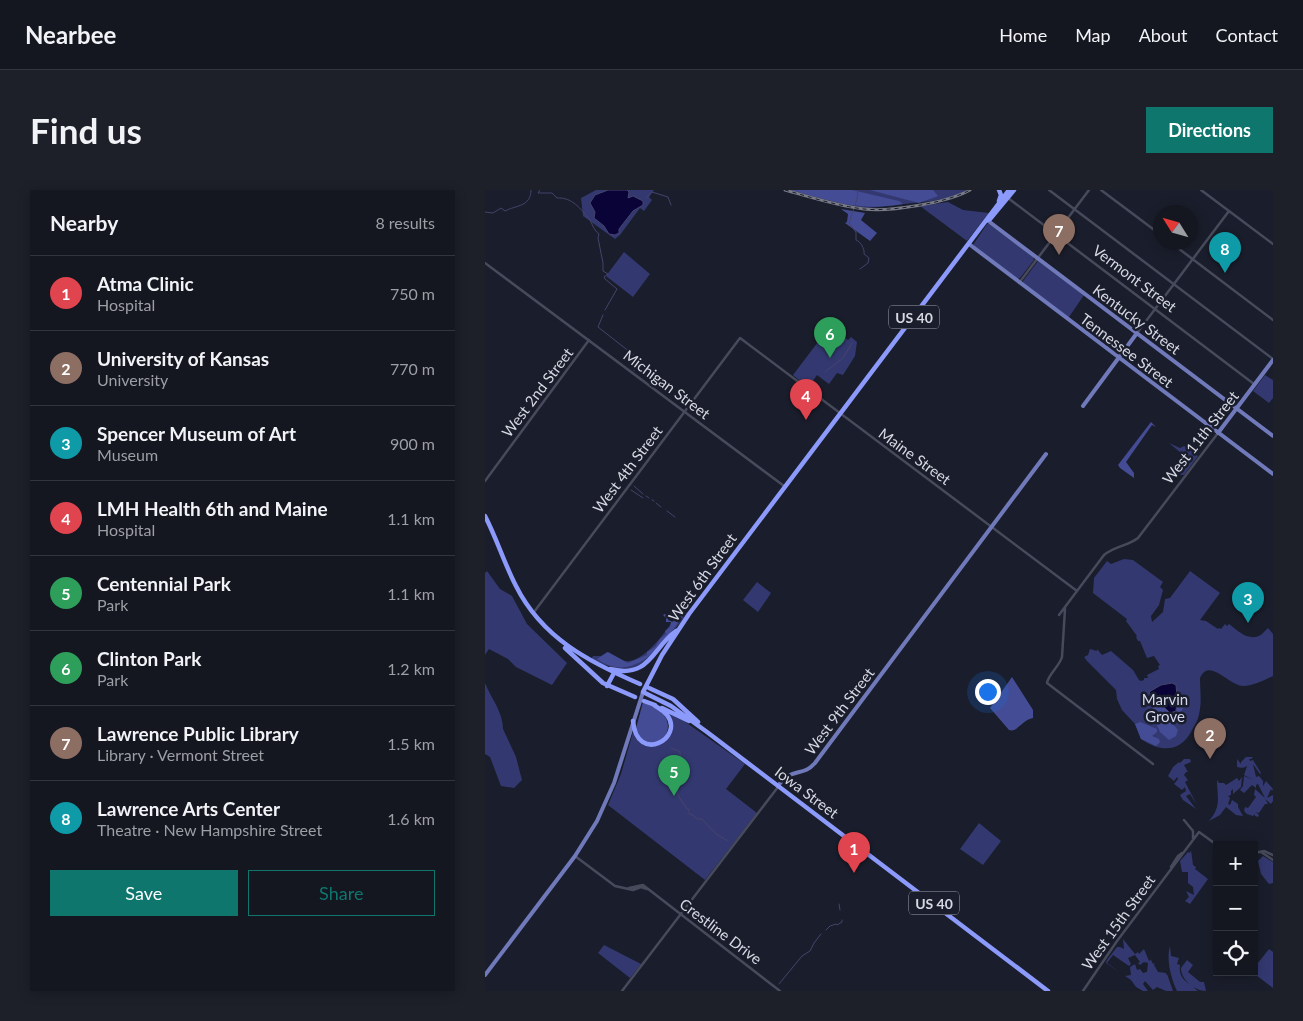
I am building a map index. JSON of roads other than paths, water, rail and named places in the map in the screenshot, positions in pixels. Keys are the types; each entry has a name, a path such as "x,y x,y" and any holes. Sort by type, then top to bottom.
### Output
{"highway":[{"name":"West 6th Street","path":"1004,192 1014,190"},
{"name":"West 6th Street","path":"987,220 1004,192"},
{"name":"West 6th Street","path":"643,692 653,671 679,629 987,220 989,220 1004,192"},
{"name":"US 40","path":"997,205 1004,192"},
{"path":"485,516 513,580 533,613 595,677 607,686 635,697"},
{"path":"600,666 621,671 638,668 652,658 672,634 679,629"},
{"path":"558,640 600,666 640,684"},
{"path":"607,686 614,672"},
{"path":"649,688 673,699 707,732"},
{"name":"Iowa Street","path":"643,692 671,706 707,732 1048,991"},
{"path":"644,701 676,714 707,732"},
{"path":"633,721 636,735 642,742 654,745 664,740 669,734 670,721 665,713 654,705"}],"main road":[{"name":"Kentucky Street","path":"987,220 1273,436"},
{"name":"Tennessee Street","path":"969,244 1273,474"},
{"path":"1083,406 1137,333"},
{"name":"West 11th Street","path":"1218,433 1273,360"},
{"name":"West 9th Street","path":"778,786 790,773 804,771 813,765 1046,454"},
{"name":"West 6th Street","path":"485,975 575,856 597,821 610,794 643,692"}],"street":[{"path":"1049,190 1273,360"},
{"path":"1019,283 1089,190"},
{"path":"1101,190 1153,229"},
{"path":"1201,190 1273,244"},
{"name":"Vermont Street","path":"1004,192 1055,234 1255,384"},
{"path":"1137,333 1229,211"},
{"path":"1180,250 1273,320"},
{"name":"Michigan Street","path":"485,263 785,487"},
{"name":"Maine Street","path":"740,338 1077,591"},
{"name":"West 4th Street","path":"533,613 740,338"},
{"name":"West 2nd Street","path":"485,481 589,340"},
{"name":"West 11th Street","path":"1059,615 1106,554 1117,547 1134,541 1218,433"},
{"path":"1067,605 1061,660 1047,682 1153,764"},
{"name":"West 9th Street","path":"623,991 778,786"},
{"path":"1184,820 1193,831 1193,840"},
{"name":"West 15th Street","path":"1083,991 1091,976 1199,832 1213,842"},
{"path":"1258,852 1273,855"},
{"path":"1261,852 1273,860"},
{"name":"Crestline Drive","path":"575,856 613,885 633,890 647,889 763,976 780,991"}],"waterway":[{"path":"485,212 493,213 501,208 505,211 522,205 528,200 531,190"},
{"path":"540,190 538,193 552,193 557,198 567,199 576,204 599,234 603,271 608,274 604,277 617,289 605,310"},
{"path":"858,190 849,223 856,232 856,240 862,246 864,254 869,258 868,263 860,269"},
{"path":"646,198 652,192 668,197 671,205"},
{"path":"603,315 598,327 635,356 634,371"},
{"path":"825,372 843,358 852,343"},
{"path":"634,486 643,494"},
{"path":"631,490 643,498"},
{"path":"656,503 661,507"},
{"path":"667,511 675,517"},
{"path":"671,748 680,752 681,774 675,783 678,789 677,793 687,809 689,809 689,814 697,819 702,819 716,834 728,841"},
{"path":"839,904 840,910"},
{"path":"826,930 830,926 842,922 842,920"},
{"path":"779,984 802,956 810,951 821,934"}],"railway":[{"path":"785,190 844,206 875,210 933,203 970,190"}],"place":[{"name":"Lawrence Public Library","path":"1059,255"},
{"name":"Lawrence Arts Center","path":"1225,273"},
{"name":"Clinton Park","path":"830,358"},
{"name":"LMH Health 6th and Maine","path":"806,420"},
{"name":"Spencer Museum of Art","path":"1248,623"},
{"name":"University of Kansas","path":"1210,759"},
{"name":"Centennial Park","path":"674,796"},
{"name":"Atma Clinic","path":"854,873"}],"park label":[{"name":"Marvin Grove","path":"1165,708"}]}
